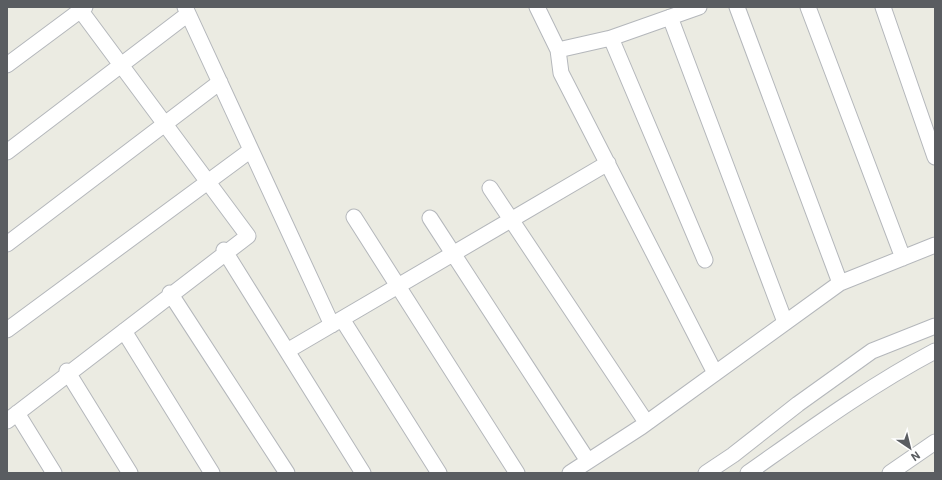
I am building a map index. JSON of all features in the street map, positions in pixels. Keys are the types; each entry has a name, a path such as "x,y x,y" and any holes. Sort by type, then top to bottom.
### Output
{"street":[{"path":"537,7 558,50 561,73 715,373"},
{"path":"558,50 611,38 699,7"},
{"path":"737,7 840,283"},
{"path":"808,7 903,258"},
{"path":"883,7 935,157"},
{"path":"7,65 81,8 121,65 248,236 225,252 12,417 54,473"},
{"path":"7,152 121,65 187,10 251,150 337,322 439,473"},
{"path":"670,17 785,322"},
{"path":"611,38 705,260"},
{"path":"7,244 220,82"},
{"path":"7,330 251,150"},
{"path":"286,351 608,163"},
{"path":"490,188 646,422"},
{"path":"354,216 517,473"},
{"path":"430,218 588,461"},
{"path":"570,473 646,422 840,283 935,244"},
{"path":"225,252 363,473"},
{"path":"171,294 287,473"},
{"path":"706,473 733,455 798,404 872,351 935,326"},
{"path":"124,331 212,473"},
{"path":"748,473 865,392 935,351"},
{"path":"68,373 130,473"},
{"path":"890,473 935,442"}]}
